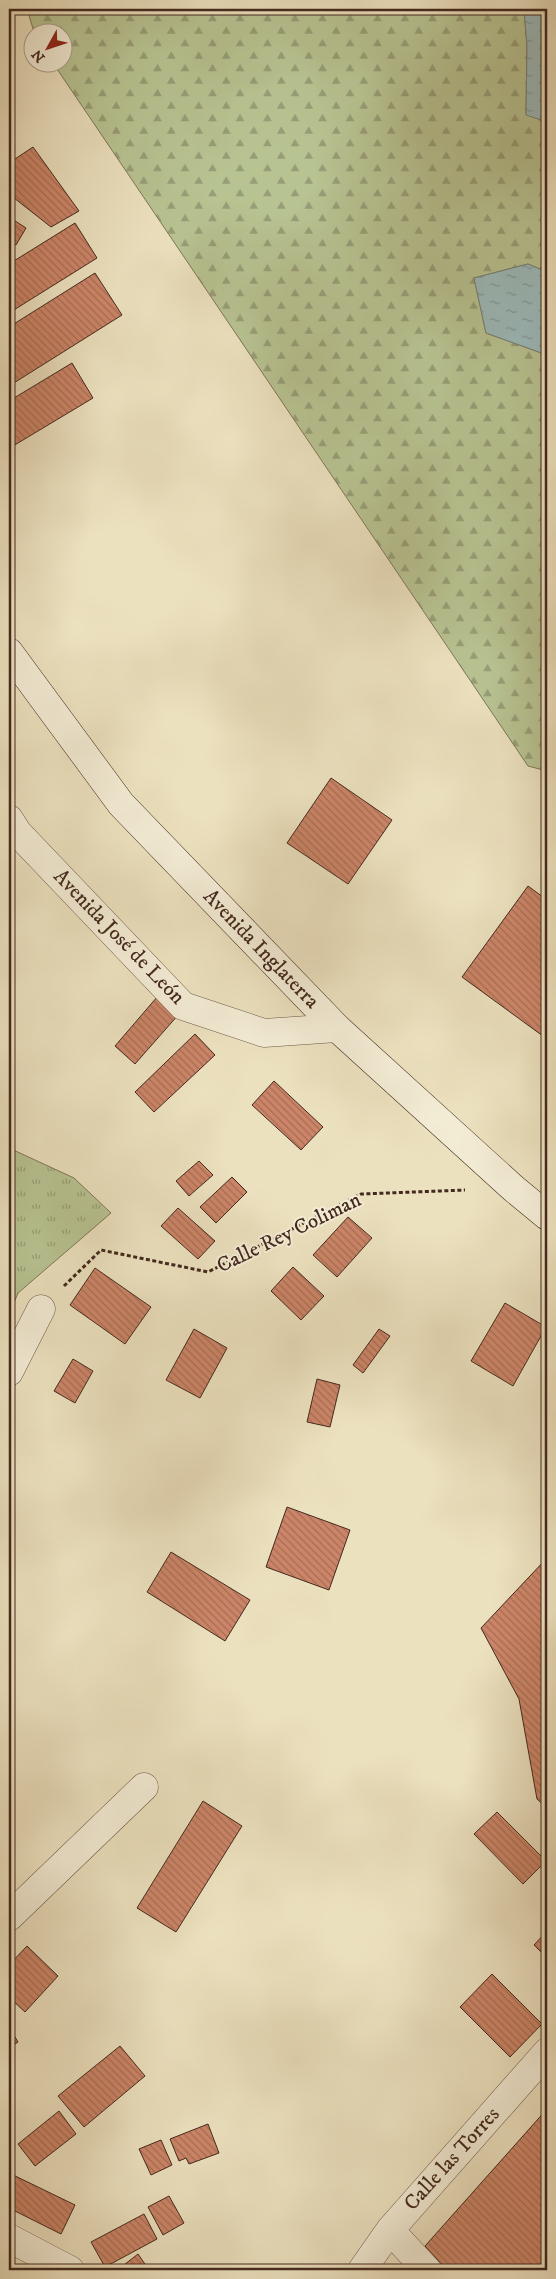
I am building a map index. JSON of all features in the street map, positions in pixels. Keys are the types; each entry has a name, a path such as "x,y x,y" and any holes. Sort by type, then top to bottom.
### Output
{"street":[{"name":"Avenida Inglaterra","path":"9,652 122,804 337,1028 513,1188 547,1216"},
{"name":"Avenida José de León","path":"9,819 18,833 183,1006 264,1033 337,1028"},
{"path":"9,1372 41,1309"},
{"path":"9,1917 144,1787"},
{"name":"Calle las Torres","path":"362,2270 390,2230 547,2052"},
{"path":"390,2230 427,2270"},
{"path":"9,2238 70,2270"}],"path":[{"name":"Calle Rey Coliman","path":"41,1309 102,1250 208,1272 361,1194 513,1188"}],"green space":[{"path":"27,9 524,9 527,46 526,114 547,122 547,272 528,264 474,278 486,333 547,355 547,771 528,766 59,72 72,72 72,22 31,22"},
{"path":"9,1148 74,1178 111,1213 18,1293 9,1315"}],"water":[{"path":"524,9 547,9 547,122 526,115 527,46"},
{"path":"528,264 547,272 547,355 486,333 474,278"}],"building":[{"path":"33,147 79,211 51,227 9,194 9,163"},
{"path":"9,217 26,228 16,245 9,240"},
{"path":"75,223 97,258 9,313 9,264"},
{"path":"95,273 122,315 9,386 9,327"},
{"path":"72,363 93,398 13,446 9,439 9,401"},
{"path":"331,778 392,820 348,884 287,843"},
{"path":"528,886 547,900 547,1039 462,977"},
{"path":"158,996 179,1014 135,1064 115,1046"},
{"path":"195,1034 215,1055 154,1112 135,1092"},
{"path":"274,1081 323,1127 301,1150 252,1105"},
{"path":"199,1161 213,1175 189,1196 176,1181"},
{"path":"232,1177 247,1192 216,1223 200,1207"},
{"path":"178,1208 215,1241 198,1259 161,1226"},
{"path":"348,1217 372,1238 337,1277 313,1255"},
{"path":"293,1267 324,1296 301,1320 271,1291"},
{"path":"95,1268 151,1307 125,1344 70,1305"},
{"path":"505,1303 546,1327 513,1386 471,1361"},
{"path":"194,1329 227,1348 200,1398 166,1380"},
{"path":"379,1329 390,1336 363,1373 353,1365"},
{"path":"73,1359 93,1371 75,1403 54,1391"},
{"path":"317,1379 340,1385 330,1427 307,1422"},
{"path":"287,1507 350,1530 329,1590 266,1567"},
{"path":"171,1552 250,1600 225,1641 147,1592"},
{"path":"546,1559 547,1808 537,1799 519,1699 481,1628"},
{"path":"203,1801 242,1826 176,1932 137,1908"},
{"path":"497,1812 546,1861 523,1884 474,1834"},
{"path":"547,1931 547,1958 534,1945"},
{"path":"27,1946 58,1976 25,2012 9,1997 9,1965"},
{"path":"492,1974 542,2024 510,2057 460,2007"},
{"path":"9,2027 18,2042 9,2048"},
{"path":"120,2046 145,2076 84,2127 58,2096"},
{"path":"547,2109 547,2270 447,2270 425,2246"},
{"path":"59,2111 76,2134 35,2166 18,2144"},
{"path":"208,2124 219,2153 189,2164 186,2158 179,2161 170,2139"},
{"path":"161,2140 172,2165 151,2175 139,2149"},
{"path":"9,2173 75,2205 61,2234 9,2208"},
{"path":"169,2196 184,2223 163,2235 148,2207"},
{"path":"144,2214 157,2239 105,2267 91,2242"},
{"path":"138,2254 149,2270 121,2270 120,2268"}]}
